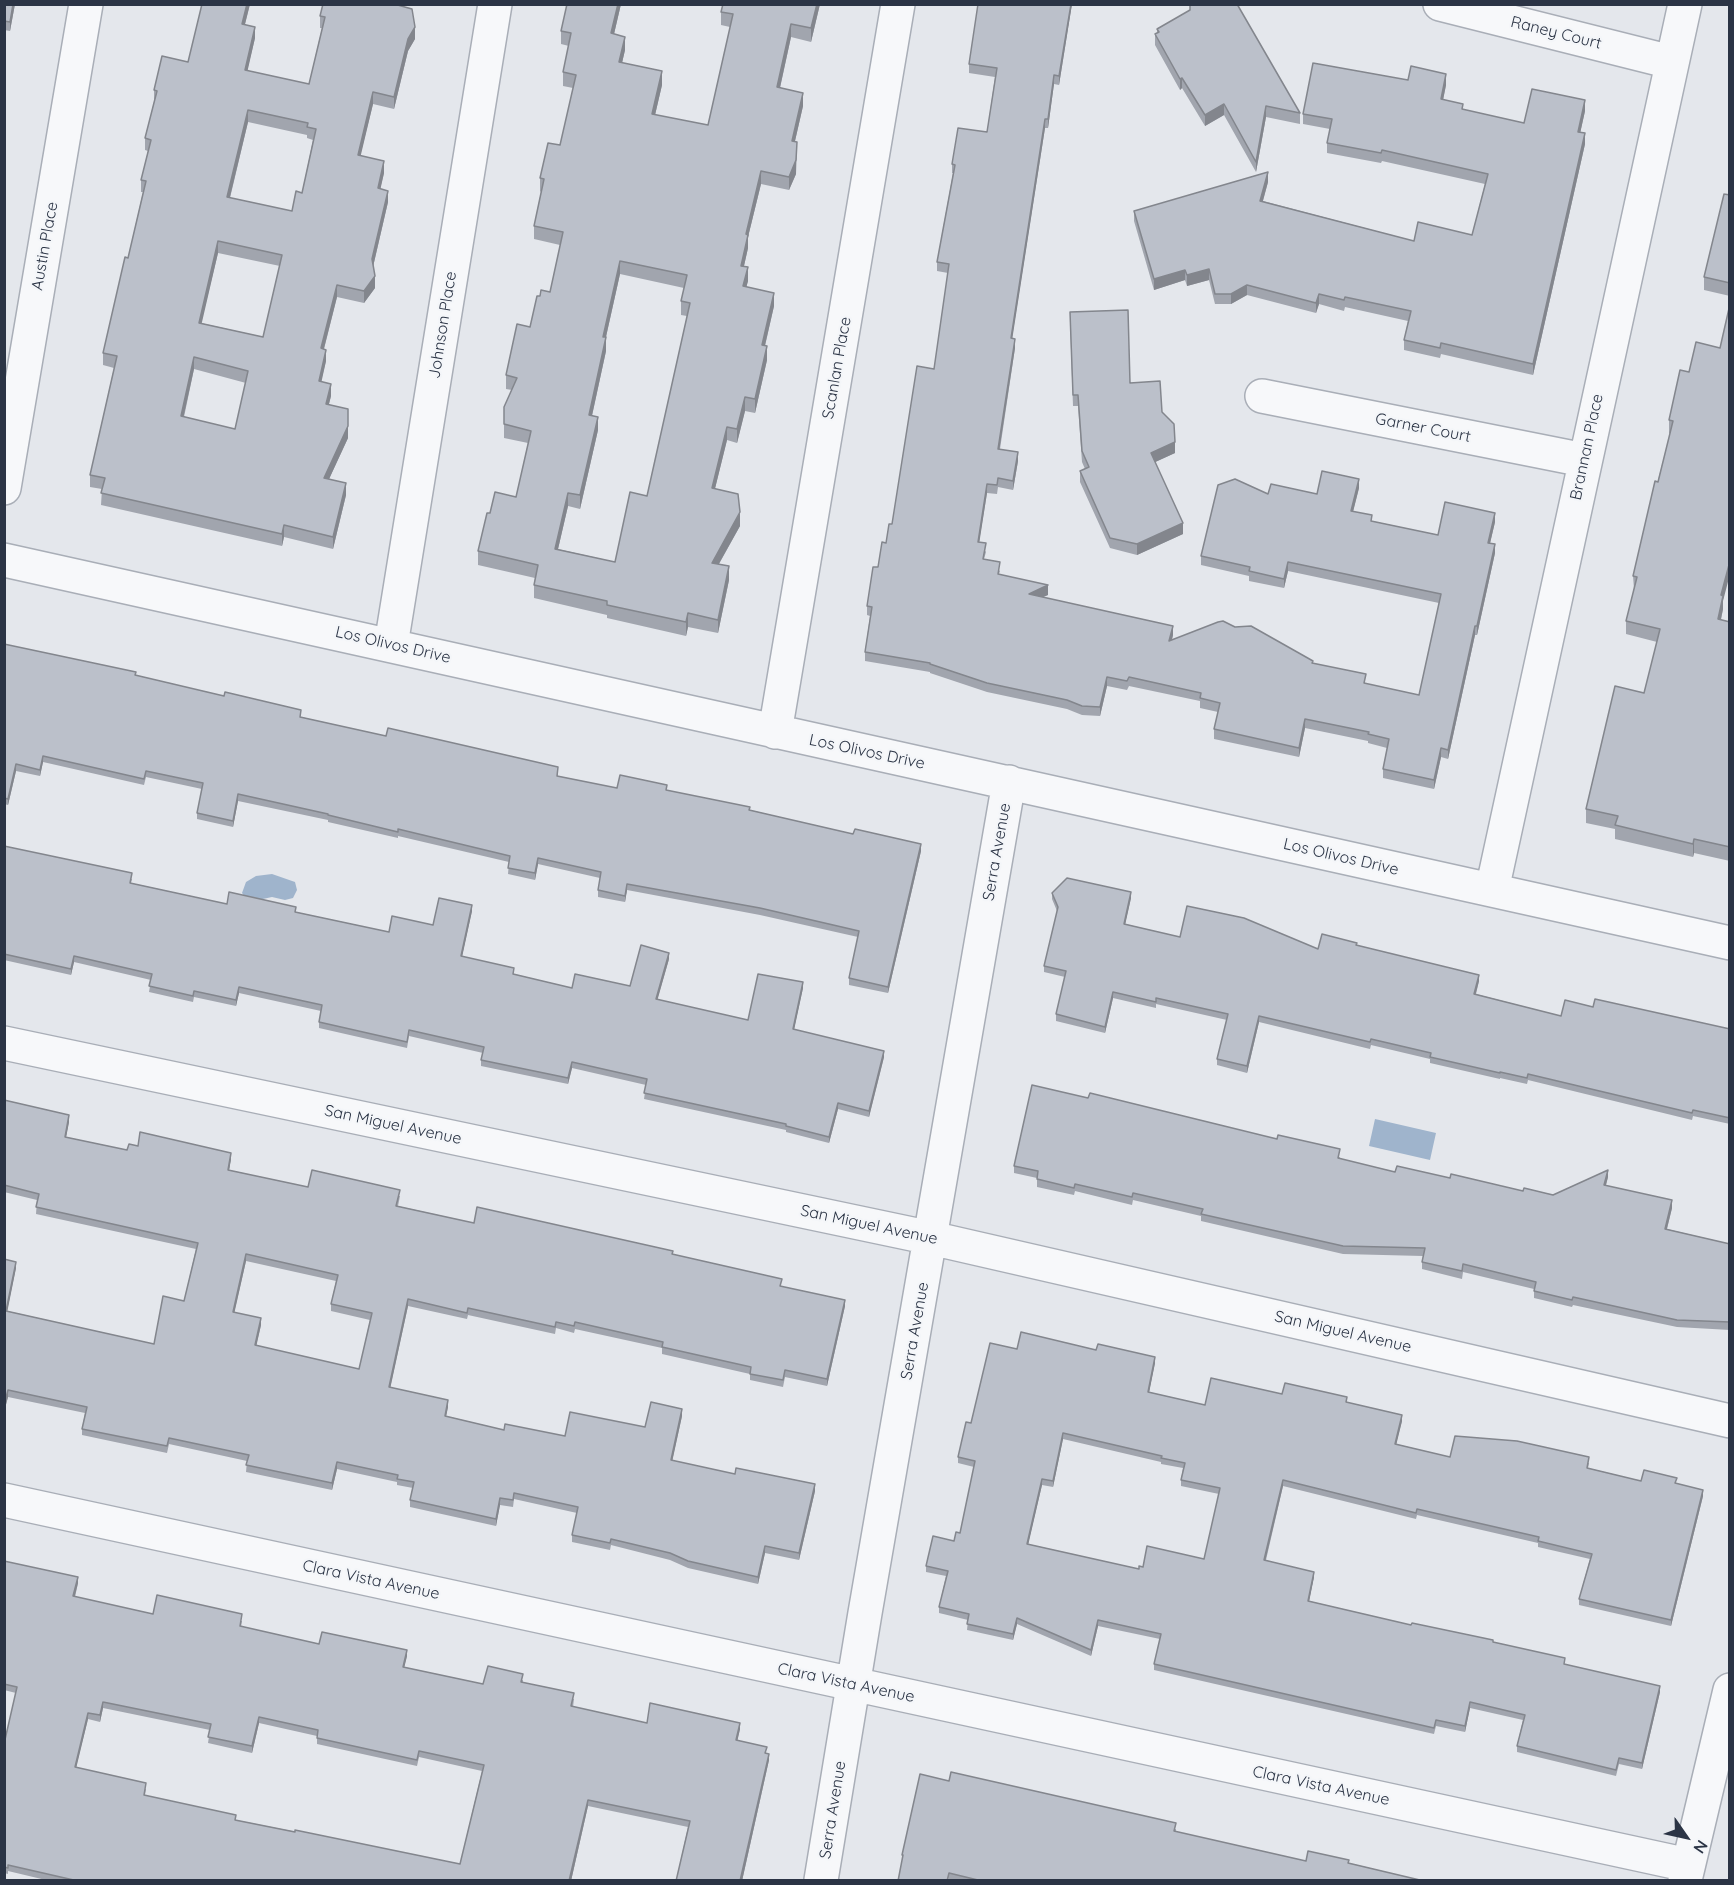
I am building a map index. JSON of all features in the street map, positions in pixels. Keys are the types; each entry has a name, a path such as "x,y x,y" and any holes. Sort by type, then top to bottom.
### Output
{"street":[{"name":"Austin Place","path":"4,488 86,4"},
{"name":"Johnson Place","path":"391,645 495,4"},
{"name":"Scanlan Place","path":"775,732 898,4"},
{"name":"Raney Court","path":"1440,4 1671,62"},
{"name":"Brannan Place","path":"1492,890 1685,4"},
{"name":"Garner Court","path":"1263,396 1584,460"},
{"name":"Los Olivos Drive","path":"4,560 1730,943"},
{"name":"Serra Avenue","path":"821,1881 1009,782"},
{"name":"San Miguel Avenue","path":"4,1043 931,1238 1730,1421"},
{"name":"Clara Vista Avenue","path":"4,1500 853,1685 1687,1873"},
{"path":"1687,1873 1730,1690"}],"water":[{"path":"272,874 295,882 297,890 293,898 285,900 272,897 249,902 242,893 246,882 256,876"},
{"path":"1375,1119 1436,1133 1430,1160 1369,1146"}],"building":[{"path":"4,4 13,4 10,22 4,21"},
{"path":"202,4 247,4 242,24 255,27 245,70 309,84 325,17 320,16 323,4 394,4 412,9 415,27 408,39 394,97 373,92 358,155 384,161 378,188 388,191 372,259 375,276 364,291 337,285 321,348 326,350 319,381 331,384 326,404 348,409 348,426 324,478 346,483 333,537 284,525 282,534 101,493 105,478 90,475 117,356 103,353 125,257 128,258 146,181 141,180 151,140 145,138 157,91 154,90 162,56 188,62","holes":["248,110 308,123 307,127 316,129 302,193 296,191 292,211 227,197","218,241 282,255 263,337 199,323","194,357 248,371 235,429 181,416"]},
{"path":"567,4 618,4 611,33 625,37 619,62 662,71 652,114 708,125 733,14 721,12 723,4 817,4 811,28 791,24 777,87 803,93 792,141 797,142 796,160 789,177 761,171 746,234 748,235 741,266 748,267 743,286 774,293 762,345 767,346 755,399 745,397 737,429 727,427 712,488 738,494 740,512 712,563 729,566 718,620 688,613 686,622 607,605 607,601 534,585 538,565 478,551 487,513 490,513 495,492 516,497 531,431 504,424 504,407 517,378 506,375 517,324 530,327 537,296 540,296 541,290 550,292 563,232 534,226 544,179 540,178 548,143 560,145 576,75 563,72 571,33 561,31","holes":["620,261 687,275 681,301 690,303 647,496 630,492 615,562 555,549 568,493 580,495 598,417 589,415"]},
{"path":"978,4 1071,4 1059,76 1054,75 1048,119 1045,119 1011,338 1015,339 998,449 1018,452 1013,481 998,478 997,485 987,484 978,542 986,543 983,559 1000,562 998,574 1048,585 1029,594 1173,626 1169,641 1223,621 1235,627 1251,626 1313,661 1312,663 1366,674 1364,683 1419,695 1441,594 1288,562 1284,579 1249,571 1250,567 1201,556 1218,485 1235,479 1268,494 1271,484 1317,494 1322,471 1359,479 1351,511 1372,515 1371,521 1438,535 1445,502 1495,513 1488,543 1495,544 1477,626 1475,626 1448,750 1441,748 1434,780 1383,769 1389,739 1368,734 1369,732 1305,719 1299,748 1214,729 1220,703 1200,698 1201,693 1129,677 1127,681 1107,677 1100,707 1082,706 1067,700 987,683 930,663 865,652 872,607 867,606 873,567 878,567 882,542 886,543 889,524 892,524 917,366 934,369 949,264 937,262 955,165 952,164 958,128 987,132 997,68 969,64"},
{"path":"1190,4 1237,4 1300,113 1266,106 1256,162 1224,104 1205,115 1182,78 1180,79 1155,34 1159,32 1157,29 1190,10"},
{"path":"1313,63 1408,80 1411,66 1446,74 1441,99 1463,104 1462,109 1524,123 1532,89 1585,100 1578,132 1585,133 1533,364 1441,343 1440,348 1404,340 1411,311 1319,294 1316,303 1247,285 1231,294 1215,294 1209,269 1187,275 1185,270 1154,279 1134,211 1268,172 1260,201 1414,241 1418,222 1472,235 1488,174 1382,150 1381,153 1327,143 1332,119 1303,114"},
{"path":"1724,194 1730,195 1730,283 1704,277"},
{"path":"1730,304 1730,561 1721,595 1723,596 1718,619 1730,622 1730,847 1694,839 1693,844 1615,825 1618,816 1586,809 1615,686 1644,693 1660,629 1626,621 1637,577 1633,576 1655,481 1658,482 1673,421 1669,420 1680,370 1689,372 1696,342 1720,348"},
{"path":"1128,310 1130,383 1160,381 1162,412 1174,424 1175,442 1151,453 1183,523 1137,544 1110,538 1080,471 1089,467 1082,451 1078,395 1073,395 1070,312"},
{"path":"4,644 136,672 135,675 224,696 225,692 301,710 300,717 386,736 388,728 558,767 557,776 617,788 620,775 667,785 666,790 750,807 749,810 853,834 855,829 921,844 888,987 849,978 859,931 760,908 627,884 625,896 598,890 601,872 538,858 535,873 508,868 510,856 238,794 233,821 197,813 203,783 146,771 144,779 43,756 40,770 16,764 8,799 4,798"},
{"path":"4,846 132,873 130,883 227,904 229,892 296,907 295,912 389,932 392,916 433,925 439,898 472,905 461,956 514,968 513,974 572,988 575,974 630,986 641,945 669,953 656,999 748,1020 758,974 803,982 793,1029 884,1051 869,1111 838,1103 829,1137 786,1126 786,1124 644,1093 647,1079 572,1062 568,1078 481,1060 484,1047 409,1030 407,1042 319,1022 322,1005 239,987 236,1000 194,991 193,996 149,986 152,974 74,956 71,969 4,954"},
{"path":"1067,878 1131,892 1124,924 1180,937 1187,906 1244,918 1318,949 1322,934 1357,943 1356,945 1479,975 1474,994 1561,1016 1565,1000 1593,1007 1595,999 1730,1029 1730,1118 1693,1110 1692,1113 1528,1074 1527,1078 1500,1073 1430,1057 1431,1053 1371,1039 1370,1042 1259,1016 1247,1066 1217,1059 1228,1014 1156,998 1156,1002 1113,992 1105,1027 1056,1014 1066,971 1044,966 1058,907 1052,893"},
{"path":"1032,1085 1088,1098 1090,1093 1277,1139 1278,1135 1340,1149 1338,1158 1395,1172 1397,1166 1450,1178 1451,1174 1523,1191 1524,1188 1553,1195 1608,1170 1604,1185 1672,1200 1665,1229 1730,1244 1730,1322 1677,1320 1573,1297 1572,1300 1534,1291 1536,1282 1463,1264 1462,1271 1422,1262 1425,1248 1343,1246 1201,1214 1203,1209 1133,1193 1132,1197 1075,1184 1074,1188 1037,1179 1038,1171 1014,1166"},
{"path":"4,1100 69,1115 65,1137 127,1150 129,1144 138,1146 140,1132 231,1153 228,1170 308,1187 312,1170 400,1190 396,1206 474,1223 477,1207 673,1251 672,1254 782,1279 780,1286 845,1300 827,1379 785,1370 783,1380 750,1374 751,1367 662,1347 663,1342 575,1322 574,1326 556,1322 555,1327 468,1308 467,1313 408,1299 389,1387 448,1400 445,1416 504,1430 505,1424 565,1436 570,1412 645,1427 651,1402 682,1409 671,1460 735,1474 736,1468 815,1484 799,1553 765,1546 758,1577 688,1561 670,1553 611,1539 610,1543 572,1535 578,1507 514,1493 513,1500 500,1498 496,1519 410,1500 414,1482 397,1479 398,1475 337,1462 332,1483 246,1465 249,1455 169,1438 167,1446 82,1429 87,1407 8,1390 4,1405 4,1259 16,1262 6,1311 154,1344 163,1296 184,1301 198,1243 36,1207 39,1194 4,1185","holes":["246,1254 338,1275 331,1304 372,1313 359,1369 255,1345 261,1318 233,1312"]},
{"path":"1021,1332 1096,1350 1098,1344 1155,1357 1148,1392 1205,1405 1211,1378 1282,1394 1285,1383 1347,1397 1346,1402 1402,1415 1395,1444 1450,1457 1455,1436 1517,1441 1589,1457 1587,1468 1641,1481 1644,1470 1677,1478 1675,1483 1703,1490 1671,1620 1579,1599 1592,1554 1538,1541 1539,1537 1417,1509 1416,1513 1283,1480 1264,1560 1314,1572 1308,1601 1411,1625 1412,1623 1493,1640 1493,1642 1565,1658 1564,1664 1660,1686 1642,1763 1619,1758 1616,1770 1517,1746 1525,1715 1470,1702 1465,1726 1436,1720 1434,1728 1154,1664 1161,1634 1098,1620 1091,1650 1017,1618 1013,1634 967,1624 969,1614 939,1607 948,1571 926,1566 933,1536 954,1541 956,1532 960,1533 975,1461 958,1457 966,1422 971,1423 990,1343 1017,1349","holes":["1063,1433 1162,1456 1161,1458 1185,1463 1181,1480 1220,1488 1204,1559 1147,1546 1143,1567 1139,1566 1139,1569 1027,1544 1042,1479 1053,1481"]},
{"path":"4,1561 78,1577 73,1596 153,1614 157,1595 242,1614 240,1626 319,1644 322,1632 407,1650 403,1667 483,1684 488,1666 523,1674 521,1682 574,1693 571,1706 647,1723 650,1703 740,1723 736,1740 767,1747 765,1753 769,1754 740,1881 676,1881 690,1821 588,1800 569,1881 78,1881 8,1865 8,1868 4,1867 4,1744 17,1687 4,1684","holes":["103,1702 211,1724 208,1737 252,1746 259,1717 318,1730 317,1738 417,1760 419,1751 484,1765 460,1864 235,1820 236,1815 144,1795 146,1783 75,1767 88,1713 100,1715"]},
{"path":"951,1772 1176,1823 1174,1831 1306,1861 1308,1851 1424,1881 982,1881 949,1873 947,1881 898,1881 920,1774 949,1781"}]}
